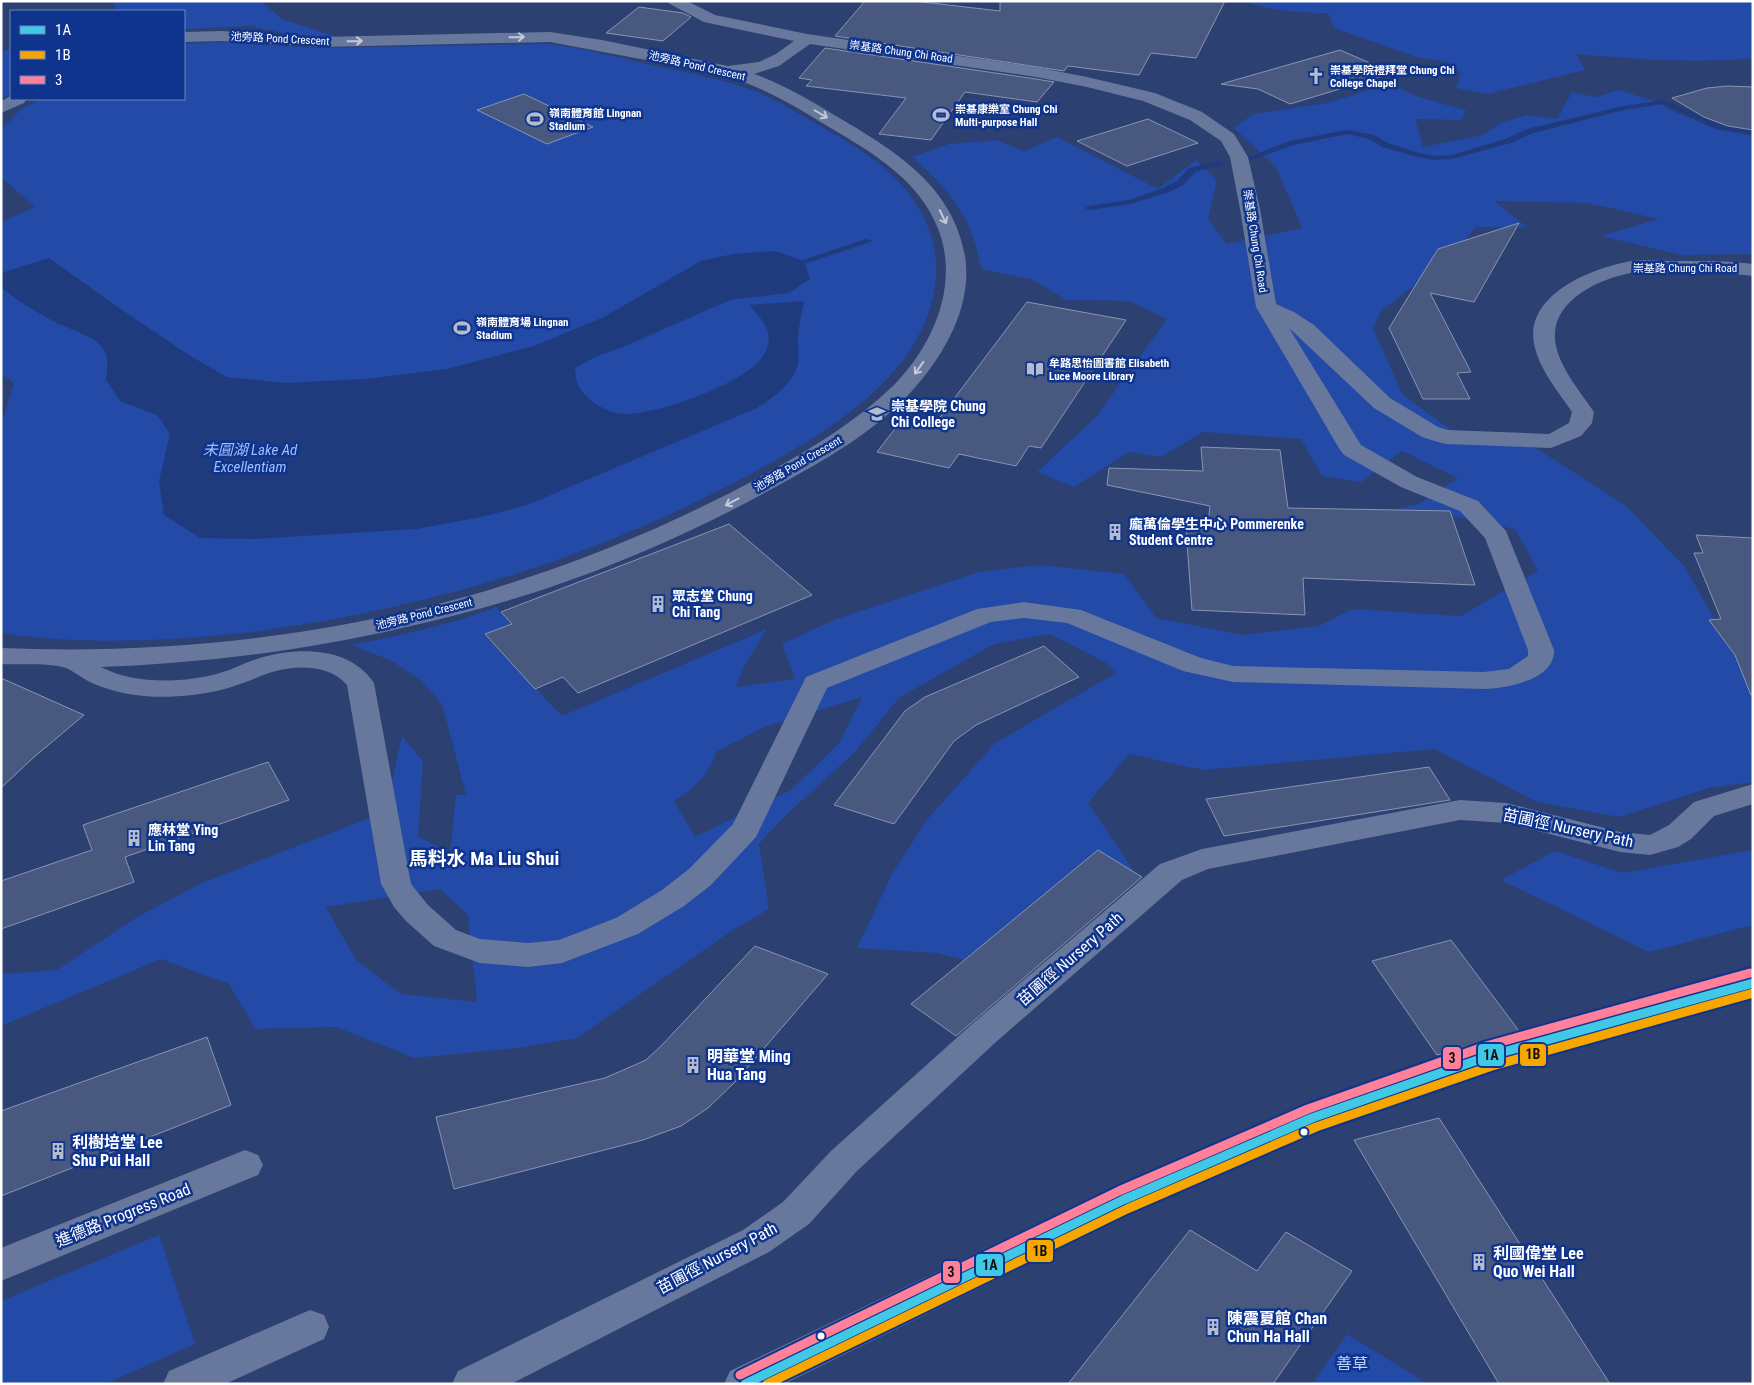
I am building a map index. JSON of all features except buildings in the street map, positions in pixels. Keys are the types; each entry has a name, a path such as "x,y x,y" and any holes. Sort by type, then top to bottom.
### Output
{"street":[{"name":"崇基路 Chung Chi Road","path":"675,1 710,19 807,39 1027,70 1087,82 1158,100 1207,122 1228,138 1243,168 1266,307 1287,316 1306,330 1382,403 1430,432 1453,438 1551,441 1573,432 1578,427 1583,418 1582,412 1551,359 1544,342 1542,326 1546,318 1565,296 1599,276 1633,267 1732,267 1753,270"},
{"name":"池旁路 Pond Crescent","path":"1,656 69,658 181,654 294,641 404,620 462,606 572,571 670,532 806,462 850,434 892,398 914,374 936,345 950,316 956,287 957,260 951,234 939,209 923,186 901,165 875,146 778,90 721,70 575,40 550,37 321,42 221,36 185,38"},
{"path":"721,70 748,70 774,64 807,39"},
{"path":"774,64 772,77 778,90"},
{"path":"1,108 16,100"},
{"path":"69,658 96,677 121,685 153,688 184,687 220,681 265,666 294,660 322,661 345,668 360,684 396,884 405,899 430,926 452,942 480,951 528,954 570,949 627,926 673,898 700,877 745,830 816,683 986,615 1024,610 1072,616 1193,665 1246,676 1494,681 1527,672 1541,658 1541,650 1497,536 1469,506 1409,482 1352,450 1266,307"},
{"name":"苗圃徑 Nursery Path","path":"472,1384 756,1241 796,1213 844,1162 984,1034 1171,872 1202,860 1460,810 1506,813 1620,842 1650,845 1667,840 1680,832 1704,809 1753,794"},
{"path":"744,1384 1123,1200 1312,1118 1489,1056 1753,983"},
{"name":"進德路 Progress Road","path":"1,1265 245,1165"},
{"path":"183,1384 310,1327"}],"green space":[{"path":"111,1 261,1 282,19 338,37 292,35 251,26 185,29 185,10 113,10 115,6"},
{"path":"1243,1 1753,1 1753,58 1687,61 1576,54 1585,70 1487,94 1456,88 1461,72 1445,62 1416,57 1334,28 1328,13 1285,11"},
{"name":"嶺南體育場 Lingnan Stadium","path":"216,42 317,48 545,44 585,50 732,83 773,99 855,146 897,180 906,190 924,218 934,246 936,275 932,303 922,330 906,355 887,379 864,401 835,424 788,453 683,508 626,534 568,556 509,576 389,608 266,630 200,637 100,641 67,640 1,633 1,425 14,383 1,374 1,222 35,207 1,177 2,129 21,109 38,100 185,100 185,44"},
{"path":"10,49 10,94 1,98 1,51"},
{"path":"1391,83 1413,95 1467,111 1460,120 1415,119 1423,147 1483,135 1502,122 1528,115 1557,119 1572,92 1596,97 1619,90 1657,102 1675,112 1716,129 1753,136 1753,254 1681,255 1601,236 1659,219 1588,203 1494,201 1527,227 1476,227 1452,257 1381,311 1373,329 1403,395 1451,430 1538,449 1627,507 1685,567 1735,656 1753,659 1753,782 1709,788 1619,817 1537,802 1434,749 1203,770 1129,754 1088,803 1134,871 1014,973 937,953 857,948 892,874 926,821 995,743 1116,673 1105,662 1050,634 994,644 899,698 855,752 785,816 759,844 769,909 733,930 577,1038 517,1048 414,1058 336,1027 255,1029 229,984 161,959 1,1026 1,974 57,970 137,917 202,883 385,812 402,736 423,761 418,837 450,852 456,795 466,795 442,704 420,680 392,661 352,645 443,624 496,607 512,624 485,635 562,716 767,629 745,665 736,687 795,679 782,644 836,619 979,572 1040,565 1124,574 1156,618 1243,635 1319,626 1352,609 1461,616 1538,571 1515,529 1447,515 1391,511 1419,504 1458,478 1402,451 1361,482 1322,476 1301,439 1203,432 1161,457 1129,452 1074,487 1037,472 1096,417 1167,319 1129,301 1067,300 1031,279 981,269 972,235 958,207 938,181 912,157 949,144 996,140 1024,151 1057,137 1158,189 1196,160 1217,180 1208,219 1227,244 1302,228 1276,167 1234,128 1253,114 1327,103","holes":["862,697 840,742 791,790 695,837 674,801 700,781 710,767 716,752 764,727","440,889 468,915 477,1002 401,994 356,960 326,907"]},
{"path":"1753,850 1753,925 1649,952 1501,880 1555,851 1623,873"},
{"path":"159,1235 195,1344 105,1384 1,1384 1,1301"},
{"name":"善草","path":"1347,1334 1428,1384 1312,1384"}],"water":[{"name":"未圓湖 Lake Ad Excellentiam","path":"775,251 804,261 810,279 789,293 730,300 618,349 595,357 575,368 579,388 594,403 605,409 623,414 655,410 715,389 733,380 761,359 767,347 768,332 762,319 749,305 804,301 799,327 796,370 785,387 757,408 527,505 481,517 416,529 254,539 200,538 164,515 159,481 170,434 157,415 120,401 106,380 107,357 104,350 94,340 33,310 1,287 1,273 49,258 192,357 227,377 286,383 365,379 447,369 534,346 604,317 701,261 733,254"}],"waterway":[{"path":"1251,158 1292,143 1347,132 1371,137 1385,145 1418,155 1435,158 1452,157 1508,141 1530,131 1624,108 1664,102 1720,127 1753,132"},
{"path":"1089,208 1130,202 1166,190 1180,183 1192,170 1220,163"},
{"path":"804,261 869,241"}],"transit line":[{"name":"3","path":"740,1375 1119,1191 1308,1109 1486,1046 1750,973"},
{"name":"1A","path":"745,1384 1123,1200 1312,1118 1489,1056 1753,983"},
{"name":"1B","path":"767,1384 1127,1209 1316,1127 1492,1066 1753,993"}],"place":[{"name":"崇基學院禮拜堂 Chung Chi College Chapel","path":"1316,76"},
{"name":"崇基康樂室 Chung Chi Multi-purpose Hall","path":"941,115"},
{"name":"嶺南體育館 Lingnan Stadium","path":"535,119"},
{"name":"嶺南體育場 Lingnan Stadium","path":"462,328"},
{"name":"牟路思怡圖書館 Elisabeth Luce Moore Library","path":"1035,369"},
{"name":"崇基學院 Chung Chi College","path":"877,414"},
{"name":"龐萬倫學生中心 Pommerenke Student Centre","path":"1115,532"},
{"name":"眾志堂 Chung Chi Tang","path":"658,604"},
{"name":"應林堂 Ying Lin Tang","path":"134,838"},
{"name":"明華堂 Ming Hua Tang","path":"693,1065"},
{"name":"利樹培堂 Lee Shu Pui Hall","path":"58,1151"},
{"name":"利國偉堂 Lee Quo Wei Hall","path":"1479,1262"},
{"name":"陳震夏館 Chan Chun Ha Hall","path":"1213,1327"}],"district":[{"name":"馬料水 Ma Liu Shui","path":"484,858"}]}
